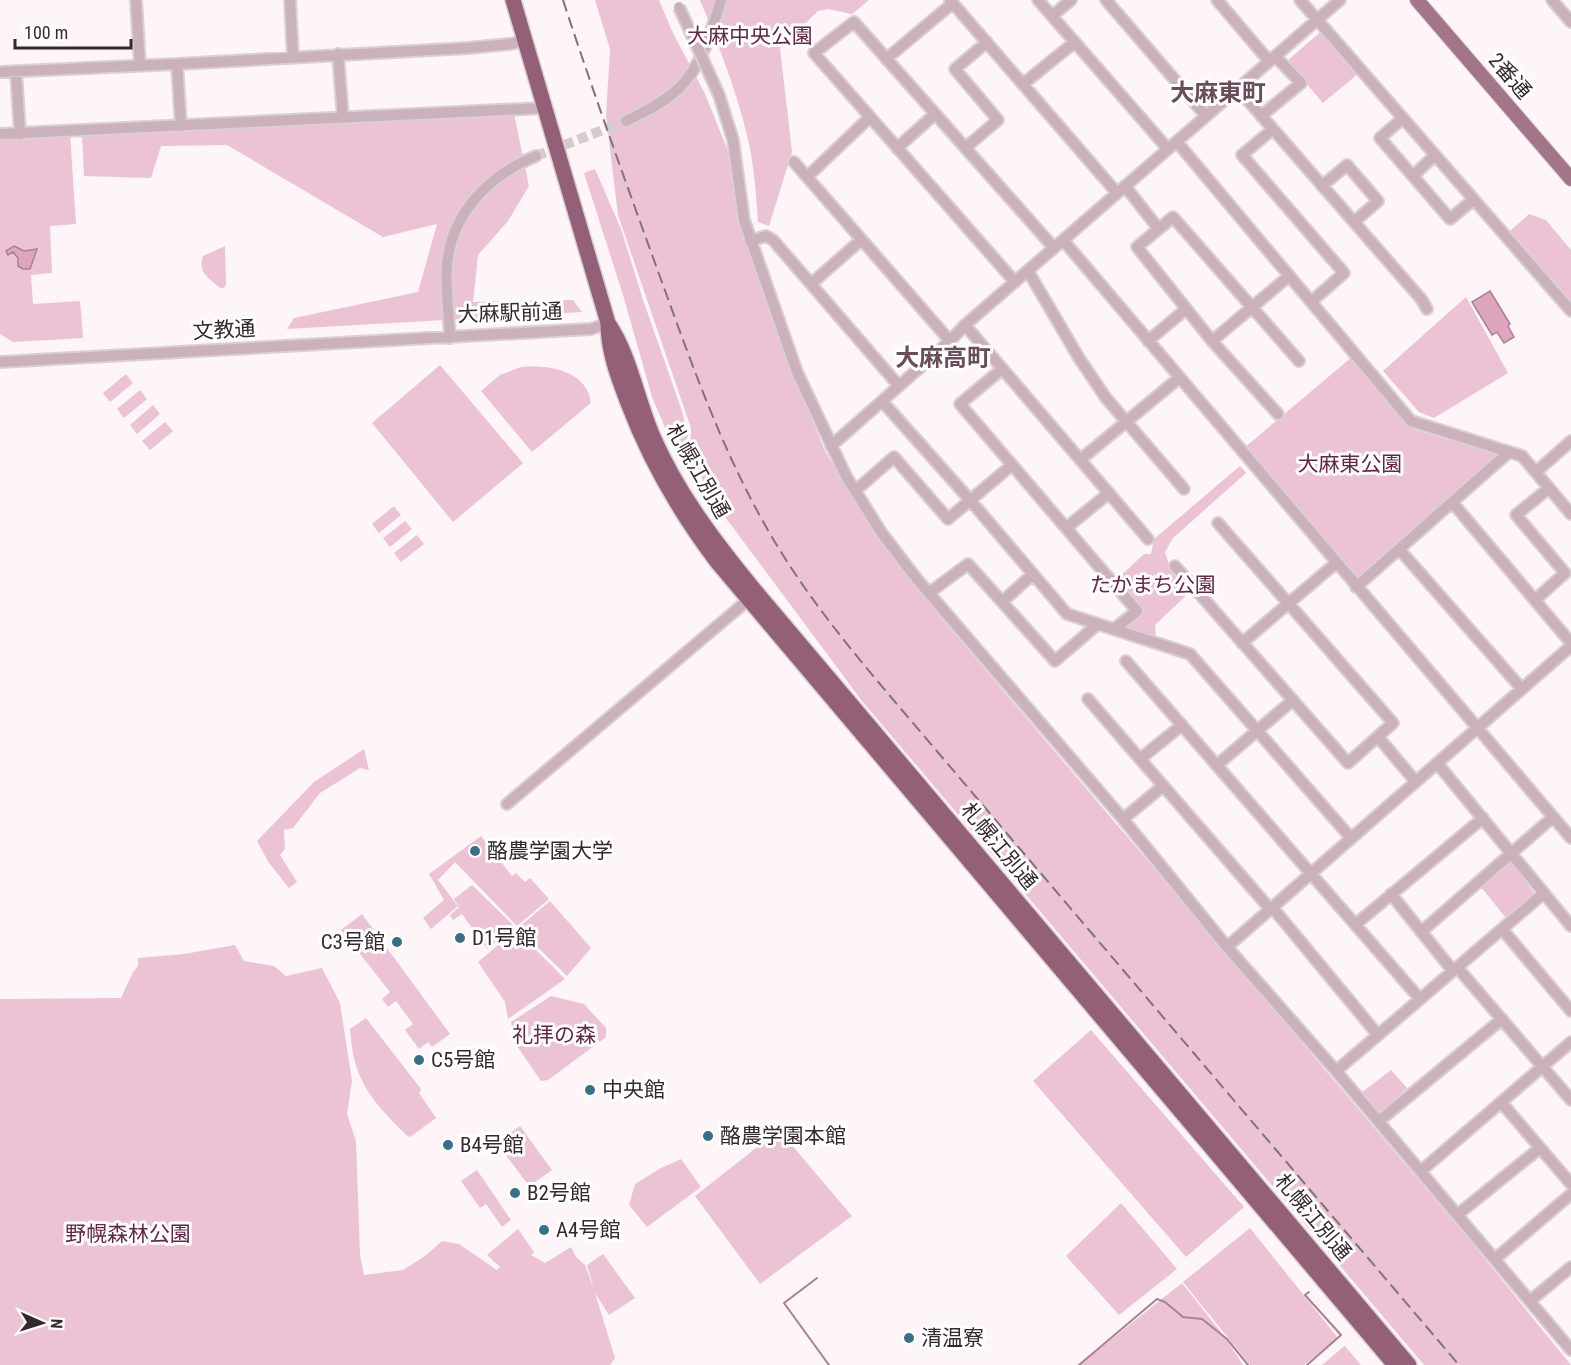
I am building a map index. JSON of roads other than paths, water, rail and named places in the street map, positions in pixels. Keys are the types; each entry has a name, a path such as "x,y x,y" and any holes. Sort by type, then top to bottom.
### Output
{"highway":[{"name":"札幌江別通","path":"513,0 608,323 620,340 643,413 654,439 705,528 753,596 1395,1365"},
{"name":"札幌江別通","path":"753,596 1409,1365"}],"main road":[{"name":"2番通","path":"1417,0 1571,179"}],"street":[{"path":"136,0 140,66"},
{"path":"290,0 293,57"},
{"path":"626,122 653,107 686,81 702,53 722,0"},
{"path":"1038,0 1289,276 1411,421 1522,456 1549,488 1567,501 1571,514"},
{"path":"1052,16 1071,0"},
{"path":"1106,0 1206,116"},
{"path":"1216,0 1272,59 1300,83 1261,116"},
{"path":"1300,0 1571,311"},
{"path":"831,446 950,341 965,325 1340,0"},
{"path":"1552,0 1571,22"},
{"path":"886,59 952,2 1023,84 1158,228"},
{"path":"678,3 719,95 733,140 744,220 797,372 831,446 855,491 881,532 929,593 1123,819 1227,948 1336,1071 1570,1346"},
{"path":"1015,282 814,53 854,22 965,148 1148,341 1571,837"},
{"path":"0,72 478,47 524,41"},
{"path":"965,148 998,120 955,69 987,42"},
{"path":"1023,84 1075,42"},
{"path":"338,54 343,118"},
{"path":"177,64 181,126"},
{"path":"16,71 20,134"},
{"path":"1238,89 1422,300 1427,309"},
{"path":"0,134 544,108"},
{"path":"897,148 935,114"},
{"path":"807,177 870,117"},
{"path":"1402,119 1380,138 1450,219 1473,200"},
{"path":"1273,129 1242,155 1344,273 1311,302"},
{"name":"大麻駅前通","path":"536,156 509,168 493,180 473,201 460,220 452,239 447,263 450,338 591,330 608,323"},
{"path":"1413,176 1434,156"},
{"path":"794,162 950,341"},
{"path":"1322,186 1347,165 1378,201 1354,222"},
{"path":"1278,414 1212,341 1137,247 1173,217 1299,361"},
{"path":"750,241 768,236 899,386"},
{"path":"811,284 861,240"},
{"path":"1028,271 1079,358 1106,398 1184,489"},
{"path":"1212,341 1289,276"},
{"path":"1148,341 1186,309"},
{"path":"965,325 1148,539"},
{"name":"文教通","path":"0,362 450,338"},
{"path":"1002,369 960,404 1137,611 1114,629"},
{"path":"1080,460 1179,378"},
{"path":"882,401 1067,614 1190,654 1351,838"},
{"path":"1536,472 1571,441"},
{"path":"1356,587 1509,452"},
{"path":"855,491 894,457 948,519 1012,465"},
{"path":"1535,600 1565,573 1516,516 1549,488"},
{"path":"1066,528 1108,493"},
{"path":"1227,948 1571,645 1452,502"},
{"path":"1175,566 1348,763 1393,723 1218,523"},
{"path":"1400,549 1522,689"},
{"path":"1242,643 1336,563"},
{"path":"929,593 968,564 1055,661 1098,624"},
{"path":"1002,602 1033,574"},
{"path":"507,804 753,596"},
{"path":"1126,661 1420,999"},
{"path":"1088,699 1271,908 1378,1035"},
{"path":"1218,765 1293,700"},
{"path":"1140,759 1182,725"},
{"path":"1378,737 1416,782"},
{"path":"1437,763 1571,926"},
{"path":"1123,819 1163,786"},
{"path":"1421,932 1553,817"},
{"path":"1356,924 1483,818"},
{"path":"1336,1071 1544,893"},
{"path":"1391,894 1421,932 1502,1019 1571,1100"},
{"path":"1502,929 1571,1011"},
{"path":"1379,1121 1502,1019"},
{"path":"1421,1171 1571,1042"},
{"path":"1501,1102 1571,1184"},
{"path":"1457,1215 1540,1148"},
{"path":"1495,1259 1571,1194"},
{"path":"1530,1301 1571,1267"}],"waterway":[{"path":"817,1278 784,1303 829,1365"},
{"path":"1307,1365 1341,1335 1305,1295 1309,1292"},
{"path":"1079,1365 1157,1299 1165,1302 1183,1317 1202,1319 1227,1339 1248,1365"}],"tunnel":[{"path":"536,156 626,121"}],"railway":[{"path":"563,0 622,172 708,406 736,470 782,554 826,617 874,676 1459,1365"}],"place":[{"name":"酪農学園大学","path":"475,851"},
{"name":"D1号館","path":"460,938"},
{"name":"C3号館","path":"397,942"},
{"name":"C5号館","path":"419,1060"},
{"name":"中央館","path":"590,1090"},
{"name":"酪農学園本館","path":"708,1136"},
{"name":"B4号館","path":"448,1145"},
{"name":"B2号館","path":"515,1193"},
{"name":"A4号館","path":"544,1230"},
{"name":"清温寮","path":"909,1338"}],"district":[{"name":"大麻東町","path":"1218,93"},
{"name":"大麻高町","path":"943,358"}],"park label":[{"name":"大麻中央公園","path":"750,36"},
{"name":"大麻東公園","path":"1350,464"},
{"name":"たかまち公園","path":"1153,585"},
{"name":"礼拝の森","path":"554,1035"},
{"name":"野幌森林公園","path":"128,1234"}]}
